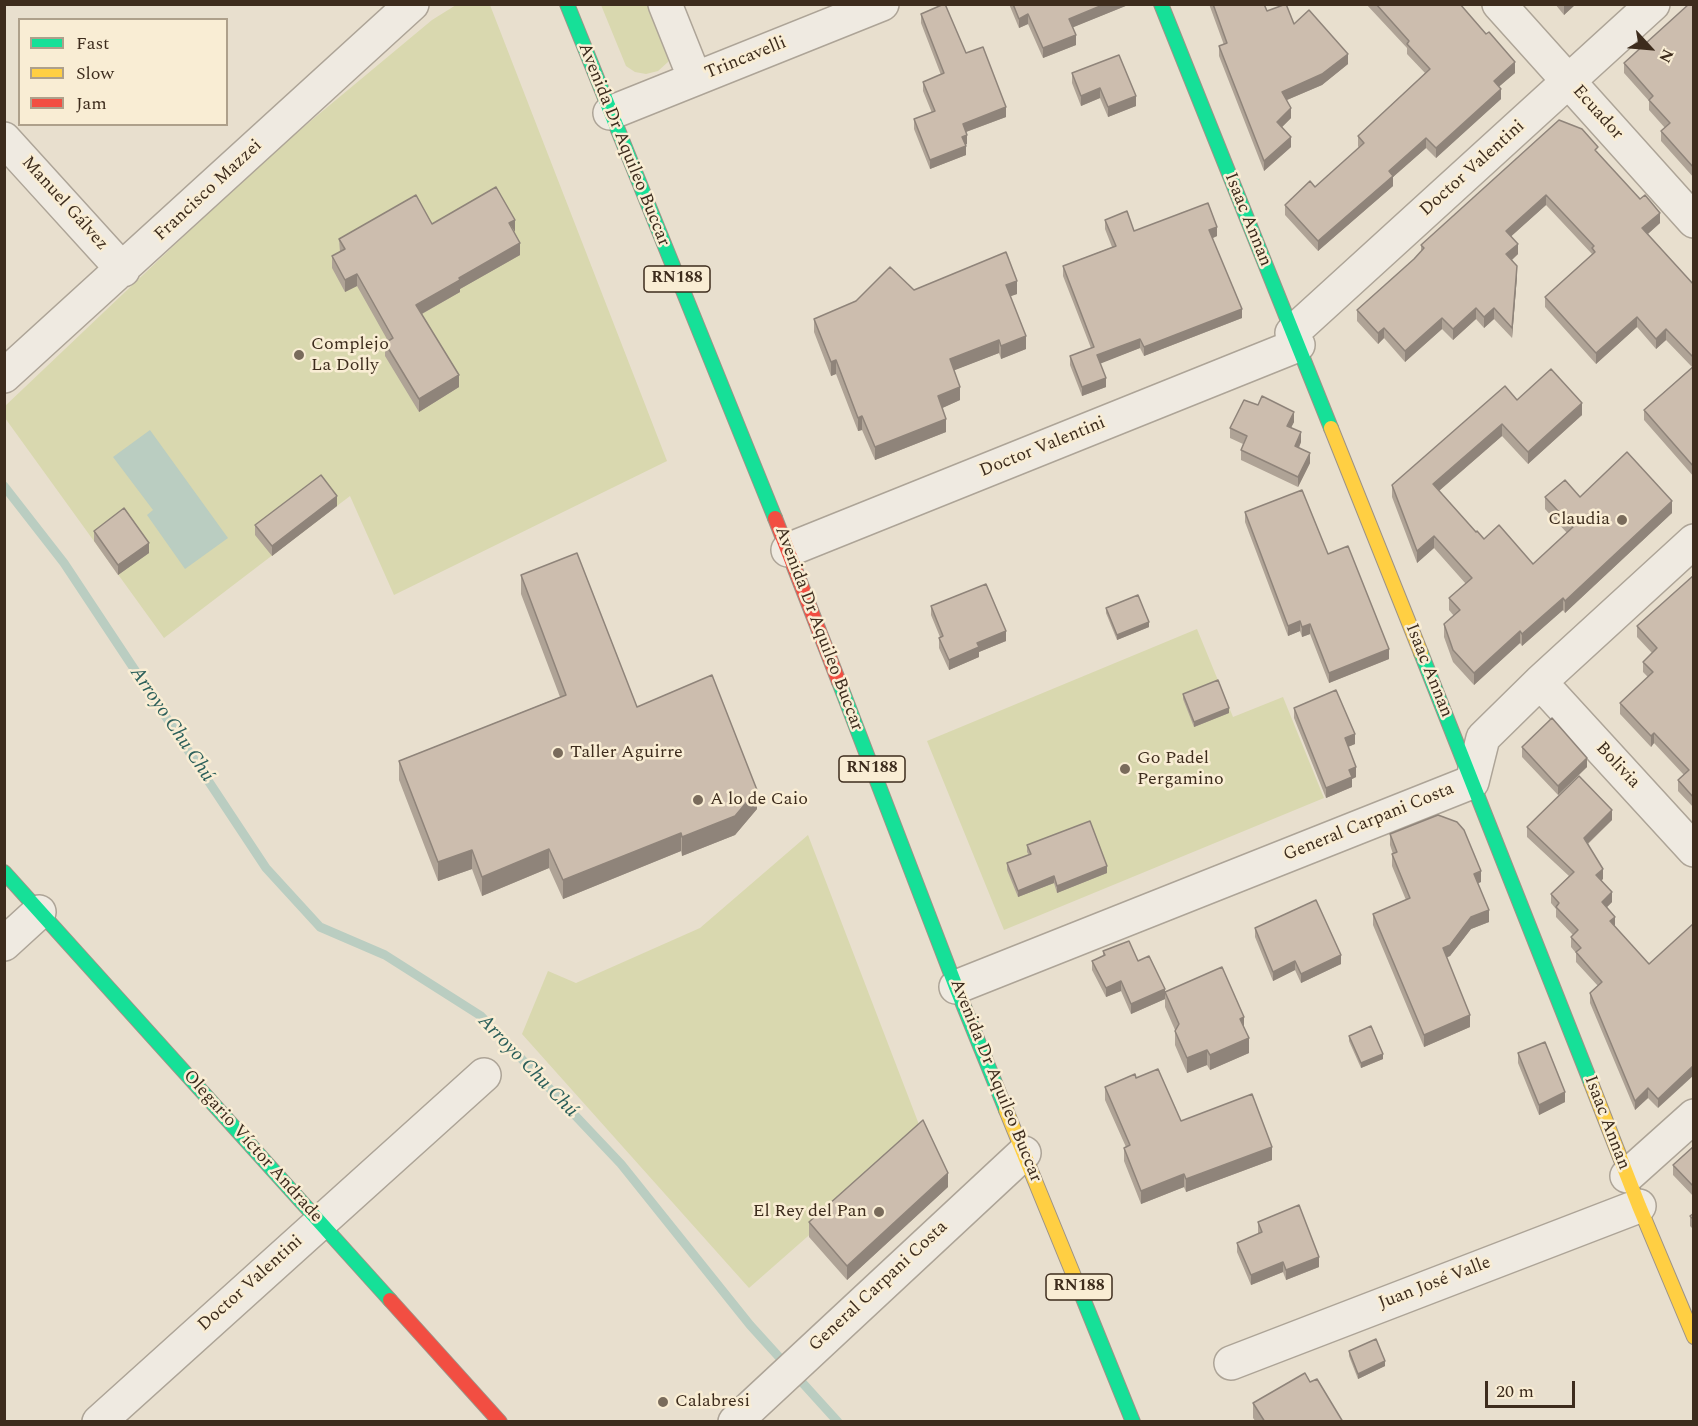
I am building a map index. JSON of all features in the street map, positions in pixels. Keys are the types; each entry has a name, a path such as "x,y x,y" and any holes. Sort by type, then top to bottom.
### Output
{"main road":[{"name":"Avenida Dr Aquileo Buccar","path":"567,4 788,550 956,987 1133,1422"},
{"name":"Isaac Annan","path":"1161,4 1627,1176 1694,1337"},
{"name":"Olegario Víctor Andrade","path":"4,872 500,1422"}],"street":[{"name":"Francisco Mazzei","path":"4,376 123,270 412,4"},
{"path":"665,4 695,79"},
{"name":"Trincavelli","path":"610,113 882,4"},
{"name":"Ecuador","path":"1499,4 1694,221"},
{"name":"Doctor Valentini","path":"788,550 1295,339 1653,4"},
{"name":"Manuel Gálvez","path":"4,139 123,270"},
{"name":"General Carpani Costa","path":"956,987 1472,782 1483,738 1540,682 1694,540"},
{"name":"Bolivia","path":"1540,682 1694,850"},
{"path":"4,944 39,912"},
{"name":"Doctor Valentini","path":"99,1422 484,1075"},
{"path":"1627,1176 1694,1116"},
{"name":"General Carpani Costa","path":"735,1422 1024,1153"},
{"name":"Juan José Valle","path":"1231,1363 1639,1206"}],"green space":[{"name":"Complejo La Dolly","path":"456,5 490,5 667,461 394,595 350,496 164,638 5,418 4,407 265,159 432,20"},
{"path":"601,5 657,5 672,47 668,62 658,71 646,74 635,72 626,66"},
{"name":"Go Padel Pergamino","path":"1197,629 1233,717 1283,697 1324,798 1004,930 927,741"},
{"path":"808,835 923,1135 749,1288 522,1034 548,971 576,983 700,928"}],"shaded area":[{"path":"150,430 228,538 185,569 147,515 153,510 113,457"}],"building":[{"path":"945,4 966,53 983,47 1006,107 963,124 967,135 962,137 966,146 930,160 914,119 935,111 923,82 944,73 921,14"},
{"path":"1013,4 1105,4 1069,19 1076,35 1043,48 1028,14 1019,19"},
{"path":"1213,4 1264,4 1267,11 1286,4 1294,24 1309,10 1348,54 1322,74 1282,92 1291,108 1277,122 1291,137 1264,161 1219,46 1227,43"},
{"path":"1376,4 1460,4 1515,62 1494,81 1501,89 1436,148 1426,138 1389,171 1393,176 1318,241 1285,205 1310,181 1315,187 1364,143 1358,136 1430,69"},
{"path":"1689,4 1694,4 1694,168 1661,131 1670,123 1649,100 1653,96 1624,63"},
{"path":"1119,55 1136,96 1108,107 1100,88 1081,96 1072,73"},
{"path":"1559,120 1582,129 1598,147 1595,150 1640,199 1645,195 1660,213 1642,228 1694,285 1694,358 1666,329 1656,339 1637,317 1596,353 1545,297 1595,252 1592,248 1594,246 1546,195 1506,231 1518,244 1506,254 1517,266 1512,328 1494,308 1484,317 1476,308 1453,329 1442,318 1405,351 1384,328 1378,333 1357,310 1414,259 1424,248 1421,245"},
{"path":"496,187 515,220 509,223 520,243 416,305 459,375 419,399 385,343 393,338 357,274 345,280 332,256 345,249 339,239 416,195 432,224"},
{"path":"1208,203 1217,227 1209,230 1242,309 1144,347 1140,339 1097,355 1106,378 1082,387 1070,356 1094,347 1063,266 1116,246 1105,220 1127,211 1134,231"},
{"path":"1006,252 1017,281 1006,285 1026,336 1001,346 999,340 950,359 960,387 938,396 946,419 875,447 862,416 858,418 836,360 831,362 814,319 856,301 890,267 914,290"},
{"path":"1694,366 1694,467 1644,410"},
{"path":"1551,369 1582,403 1528,452 1502,424 1433,484 1476,532 1484,539 1499,525 1533,564 1573,527 1545,497 1565,480 1580,497 1627,452 1672,501 1565,601 1563,598 1522,634 1520,631 1474,673 1453,650 1444,624 1460,610 1449,598 1472,578 1434,536 1417,551 1392,485 1505,386 1517,400"},
{"path":"1262,396 1294,412 1287,426 1301,432 1295,446 1310,453 1298,477 1241,450 1247,436 1230,428 1244,400 1258,405"},
{"path":"321,475 337,496 272,546 255,525"},
{"path":"1302,490 1328,554 1348,546 1389,649 1329,673 1310,624 1302,627 1300,621 1288,626 1245,512"},
{"path":"124,508 149,543 118,565 94,531"},
{"path":"577,553 637,707 712,675 757,790 735,816 682,837 681,833 563,880 549,849 482,877 472,850 438,862 399,761 566,695 521,575"},
{"path":"1694,575 1694,798 1678,780 1689,770 1654,733 1651,736 1620,703 1653,672 1643,662 1657,648 1637,626"},
{"path":"986,584 1006,631 977,643 979,647 949,660 939,638 943,636 931,606"},
{"path":"1138,595 1149,622 1117,635 1106,608"},
{"path":"1218,680 1229,708 1194,722 1183,694"},
{"path":"1336,690 1355,734 1345,738 1356,767 1349,770 1352,777 1326,788 1294,708"},
{"path":"1552,718 1587,758 1558,786 1522,747"},
{"path":"1579,776 1612,810 1584,838 1603,869 1596,875 1612,892 1602,902 1615,917 1610,921 1649,964 1694,923 1694,1065 1658,1099 1648,1088 1635,1101 1590,993 1602,982 1576,952 1581,948 1571,937 1578,930 1556,907 1559,903 1551,894 1574,872 1527,827"},
{"path":"1438,815 1457,822 1464,830 1481,871 1474,874 1489,910 1471,917 1450,945 1443,948 1470,1015 1424,1035 1373,914 1410,898 1392,854 1397,852 1390,834"},
{"path":"1090,821 1107,866 1057,886 1054,876 1018,891 1007,863 1031,854 1027,845"},
{"path":"1316,900 1341,955 1301,974 1295,961 1273,972 1255,928"},
{"path":"1129,941 1138,961 1149,956 1165,989 1131,1004 1121,981 1106,988 1092,961 1105,955 1103,951"},
{"path":"1222,967 1244,1017 1240,1019 1249,1038 1210,1055 1207,1050 1187,1058 1175,1031 1179,1024 1165,992"},
{"path":"1371,1026 1383,1054 1361,1063 1349,1036"},
{"path":"1545,1042 1565,1092 1539,1105 1518,1053"},
{"path":"1158,1069 1181,1121 1252,1094 1272,1147 1186,1179 1184,1174 1141,1191 1124,1148 1130,1145 1105,1087 1135,1074 1136,1078"},
{"name":"El Rey del Pan","path":"923,1120 948,1173 847,1266 809,1222"},
{"path":"1694,1146 1694,1187 1673,1165"},
{"path":"1299,1205 1319,1257 1286,1270 1283,1262 1251,1275 1237,1243 1262,1232 1258,1222"},
{"path":"1376,1339 1385,1361 1358,1374 1349,1351"},
{"path":"1305,1373 1310,1382 1317,1379 1343,1422 1265,1422 1253,1403"}],"waterway":[{"name":"Arroyo Chu Chú","path":"4,486 64,563 266,868 320,927 385,955 481,1016 621,1164 750,1325 838,1422"}],"traffic: fast":[{"path":"567,4 775,518"},
{"path":"1161,4 1331,428"},
{"path":"1421,653 1591,1083"},
{"path":"839,682 956,987 1006,1110"},
{"path":"4,872 390,1300"},
{"path":"1076,1281 1133,1422"}],"traffic: slow":[{"path":"1331,428 1421,653"},
{"path":"1591,1083 1694,1337"},
{"path":"1006,1110 1076,1281"}],"traffic: jam":[{"path":"775,518 839,682"},
{"path":"390,1300 500,1422"}],"place":[{"name":"Complejo La Dolly","path":"299,355"},
{"name":"Claudia","path":"1622,520"},
{"name":"Taller Aguirre","path":"558,753"},
{"name":"Go Padel Pergamino","path":"1125,769"},
{"name":"A lo de Caio","path":"698,800"},
{"name":"El Rey del Pan","path":"879,1212"},
{"name":"Calabresi","path":"663,1402"}]}
